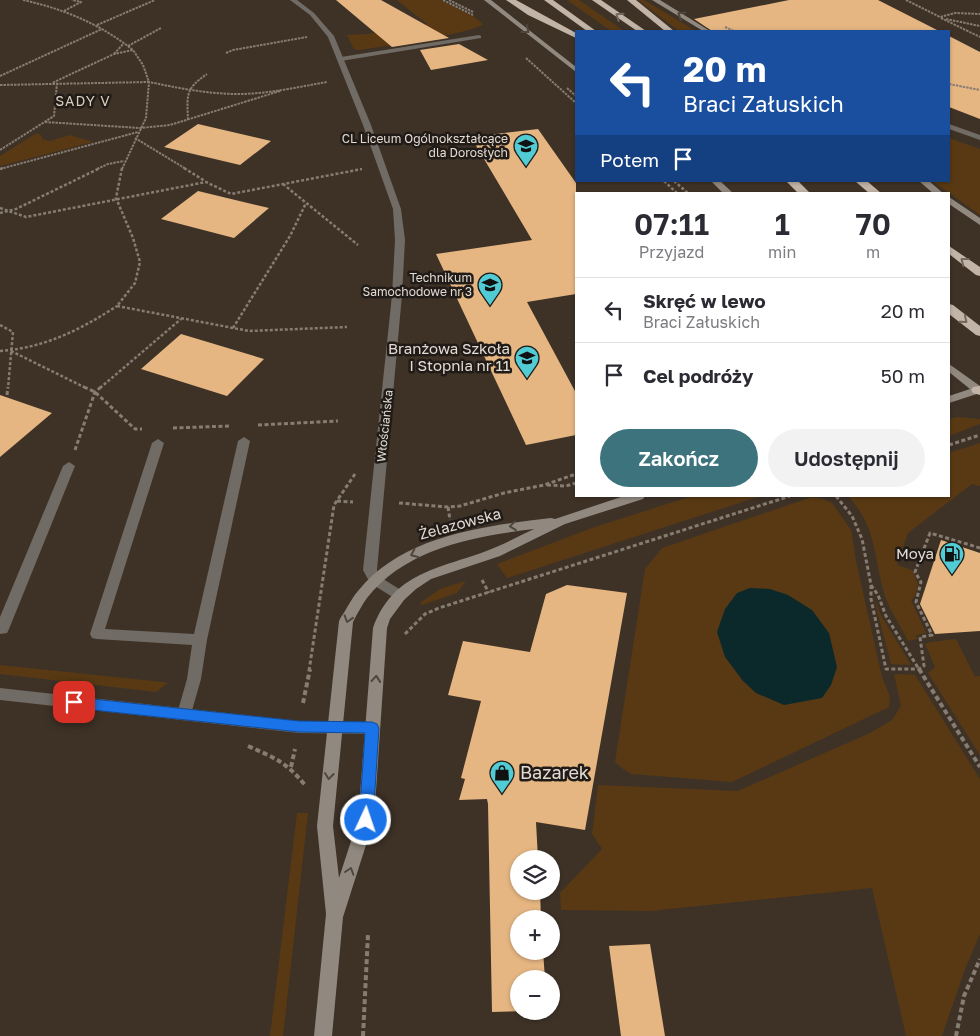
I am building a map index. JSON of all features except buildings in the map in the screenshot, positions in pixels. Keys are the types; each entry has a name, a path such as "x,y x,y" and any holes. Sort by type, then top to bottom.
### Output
{"highway":[{"path":"510,0 575,35"},
{"path":"548,0 591,30"},
{"path":"596,0 641,30"},
{"path":"631,0 669,30"},
{"path":"792,182 804,192"},
{"path":"861,182 874,192"},
{"path":"950,250 980,273"},
{"path":"950,309 980,332"}],"street":[{"name":"Włościańska","path":"293,0 312,14 331,36 394,195 399,223 397,295 370,570 375,580"},
{"path":"488,0 575,69"},
{"path":"655,0 705,30"},
{"path":"341,59 478,37"},
{"path":"950,126 980,138"},
{"path":"716,182 728,192"},
{"path":"924,182 937,192"},
{"path":"950,201 980,222"},
{"path":"950,367 979,391"},
{"path":"950,400 979,391"},
{"path":"184,714 194,679 200,640 244,441"},
{"path":"158,443 98,634 200,640"},
{"path":"0,628 2,628 69,466"},
{"name":"Żelazowska","path":"399,596 411,585 426,576 495,553 561,520 637,497"},
{"name":"Żelazowska","path":"375,580 411,555 432,546 490,529 561,520"},
{"path":"323,1036 334,917 325,826 346,621 354,602 375,580 399,596 384,617 380,628 366,820 334,917"},
{"path":"0,694 299,726 372,728"}],"path":[{"path":"0,351 11,351 48,344 86,327 117,306 135,283 140,262 134,238 116,198 124,161 146,118 149,82 143,65 133,50 97,25 64,11 23,0"},
{"path":"72,0 81,2"},
{"path":"64,11 85,0"},
{"path":"97,25 155,0"},
{"path":"906,0 980,37"},
{"path":"940,17 955,14 980,14"},
{"path":"940,17 980,26"},
{"path":"128,46 161,28"},
{"path":"0,76 102,29"},
{"path":"226,53 233,50 313,36"},
{"path":"114,54 124,43"},
{"path":"52,83 114,54 133,50"},
{"path":"528,59 575,102"},
{"path":"188,120 187,90 207,74"},
{"path":"0,84 149,82 187,90 238,94 288,89 330,81"},
{"path":"0,150 54,116 57,83"},
{"path":"950,84 980,90"},
{"path":"0,169 121,138 140,130 188,120 288,89"},
{"path":"45,122 140,130"},
{"path":"135,138 206,182 231,194 362,169"},
{"path":"0,213 108,164 124,161"},
{"path":"0,208 26,217 206,182"},
{"path":"665,182 676,192"},
{"path":"675,182 687,192"},
{"path":"282,184 358,245"},
{"path":"233,328 290,236 306,203"},
{"path":"117,306 249,331 348,327"},
{"path":"69,466 95,392 182,318"},
{"path":"0,325 13,332 7,395"},
{"path":"11,351 95,392 135,429 145,429"},
{"path":"250,426 338,421"},
{"path":"164,428 230,426"},
{"path":"950,445 980,434"},
{"path":"397,503 448,508 504,493 544,485 575,474"},
{"path":"544,485 566,486 575,483"},
{"path":"403,638 415,622 425,614 439,608 787,497"},
{"path":"837,497 858,527 871,585 871,599 886,669 919,669 924,666 920,637 932,635 916,602 921,582 915,572 930,533 980,548"},
{"path":"302,705 309,673 334,506 336,501 357,502"},
{"path":"871,585 878,595 886,616 980,767"},
{"path":"296,743 291,768 303,785 314,787"},
{"path":"363,1036 368,934"},
{"path":"956,1036 957,1020 969,978 980,959"}],"shaded area":[{"path":"397,0 440,0 473,16 483,24 476,28 444,36 359,50 354,49 347,35 367,34 427,24"},
{"path":"567,0 579,0 623,30 610,30"},
{"path":"638,0 644,0 694,30 678,30"},
{"path":"37,133 42,136 42,139 50,141 70,135 93,142 0,166 0,156"},
{"path":"950,138 980,149 980,215 933,182 950,182"},
{"path":"958,417 980,419 980,424 950,436 950,419"},
{"path":"980,443 980,486 972,484 908,533 897,565 912,570 918,584 915,596 911,600 926,633 916,635 917,639 908,641 885,596 870,532 858,508 849,497 950,497 950,453"},
{"path":"689,497 758,497 507,578 497,564 592,528"},
{"path":"812,497 832,503 851,530 856,561 882,677 890,697 889,707 732,782 632,774 623,769 615,762 645,569 662,548"},
{"path":"466,581 457,593 422,605 420,603 440,589"},
{"path":"874,599 882,617 911,665 891,664"},
{"path":"956,639 975,677 980,676 980,755 928,673 935,667 925,644"},
{"path":"0,665 168,683 156,692 0,674"},
{"path":"894,674 915,675 980,779 980,934 965,969 942,1036 906,1036 872,888 650,911 561,910 560,893 602,849 592,834 598,785 738,791 870,733 892,720 901,706"},
{"path":"297,813 308,813 283,1036 270,1036"}],"water":[{"path":"750,588 770,589 788,595 812,610 829,633 837,667 831,685 822,698 784,705 756,693 743,681 725,657 717,632 725,609 737,593"}],"place":[{"name":"CL Liceum Ogólnokształcące dla Dorosłych","path":"526,167"},
{"name":"Technikum Samochodowe nr 3","path":"490,306"},
{"name":"Branżowa Szkoła I Stopnia nr 11","path":"527,379"},
{"name":"Moya","path":"952,575"},
{"name":"Bazarek","path":"502,794"}],"district":[{"name":"SADY V","path":"83,101"}],"route":[{"path":"74,702 223,720 335,728 372,728 366,820"}]}
